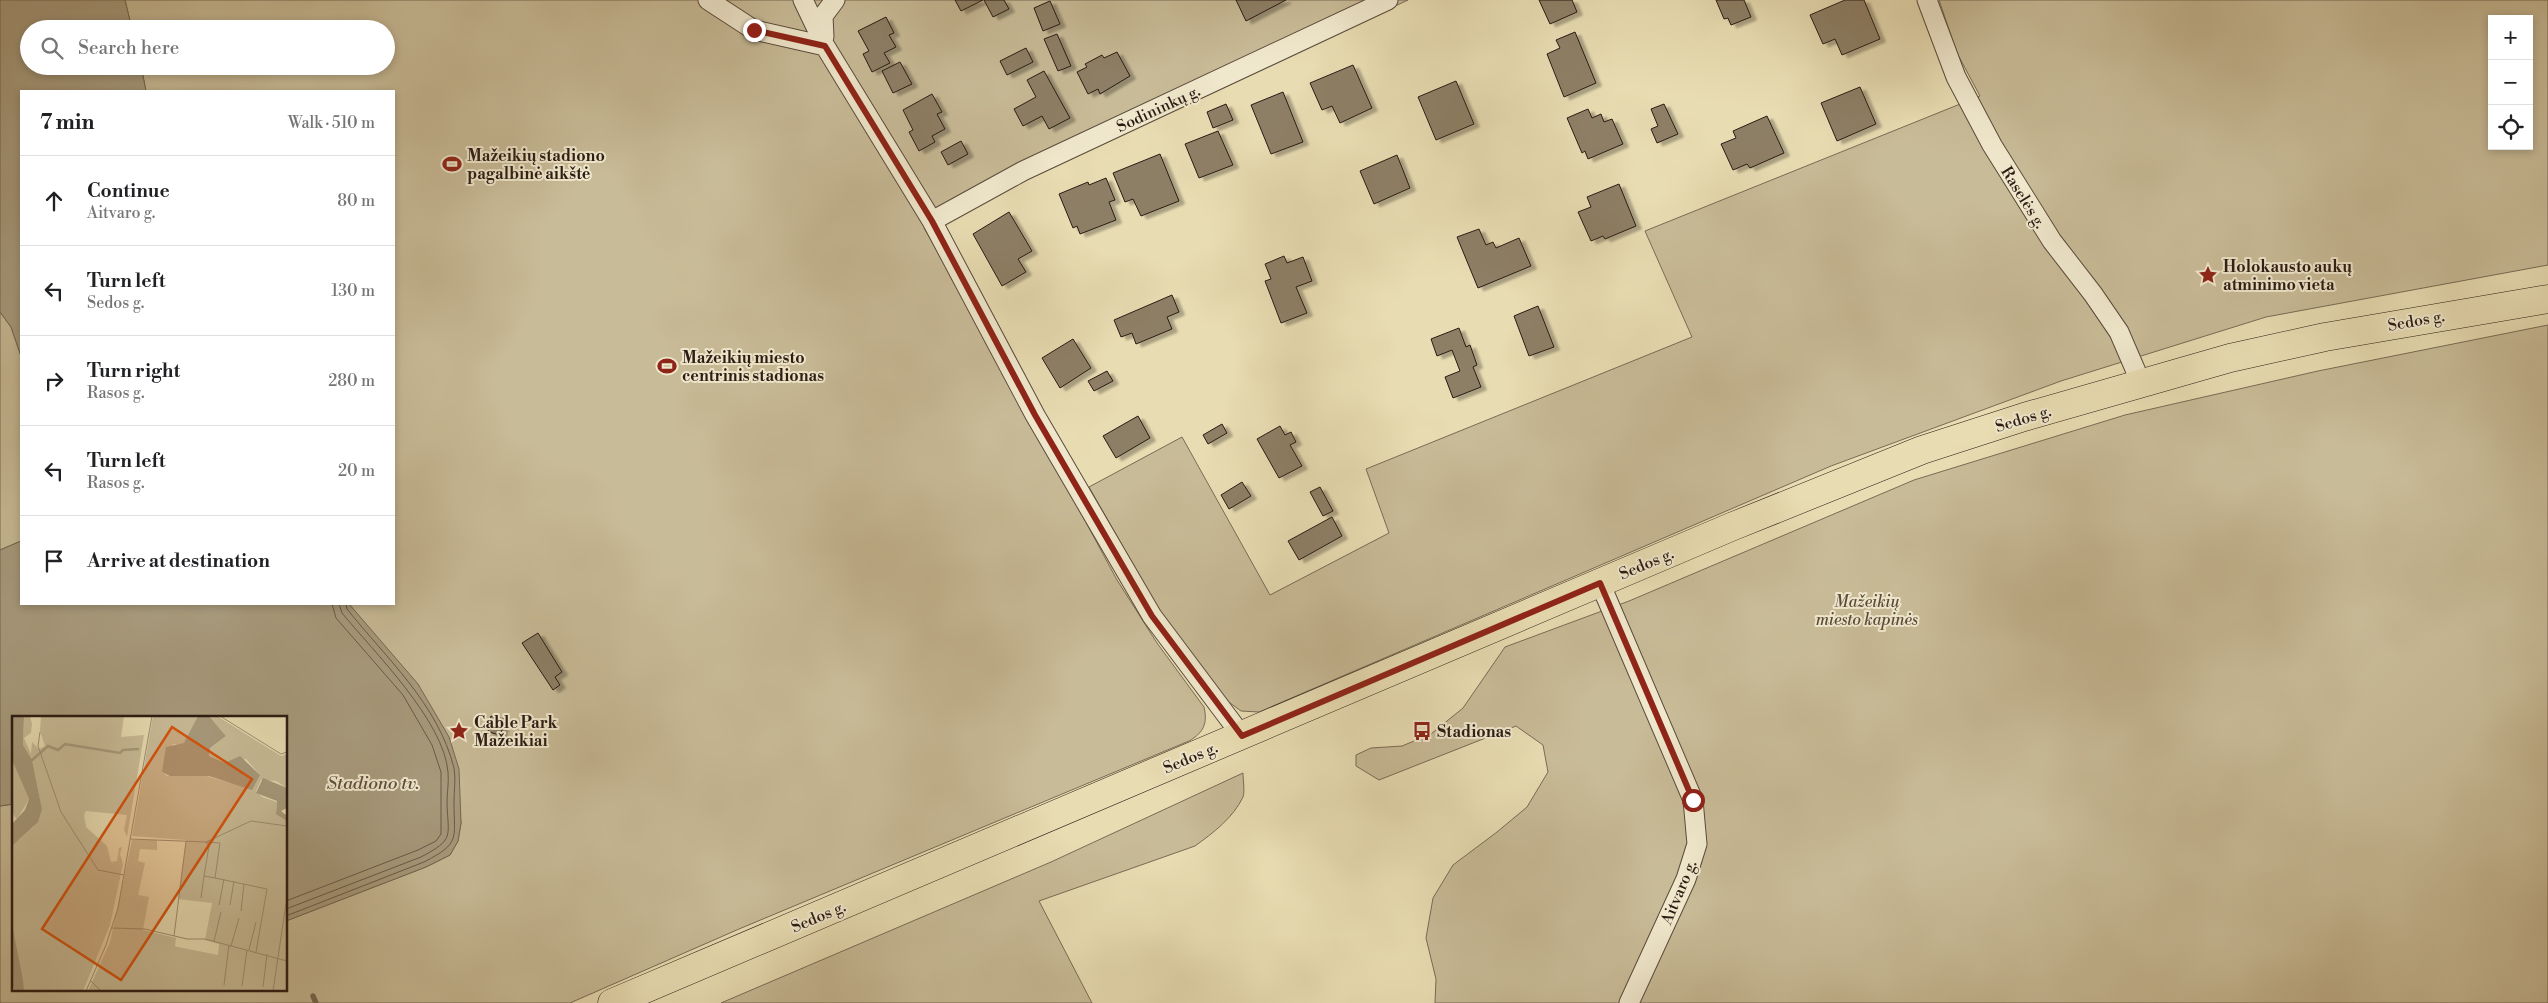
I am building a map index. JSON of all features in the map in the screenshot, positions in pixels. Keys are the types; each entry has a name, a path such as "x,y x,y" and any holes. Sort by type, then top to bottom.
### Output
{"main road":[{"name":"Sedos g.","path":"612,1003 1819,490 1922,450 2141,383 2230,358 2325,337 2548,299"}],"street":[{"path":"708,0 754,30 825,46"},
{"path":"803,0 825,46 932,221 1035,415 1152,616 1242,736"},
{"path":"825,46 823,16 835,0"},
{"name":"Sodininkų g.","path":"932,221 1023,171 1388,0"},
{"name":"Raselės g.","path":"1927,0 1956,77 1992,145 2052,241 2093,294 2119,332 2141,383"},
{"name":"Aitvaro g.","path":"1600,583 1693,800 1698,844 1686,878 1629,1003"}],"green space":[{"path":"125,0 1408,0 924,228 977,320 1117,580 1157,643 1204,707 1205,723 1201,731 1189,741 739,929 570,1003 0,1003 0,806 12,804 12,990 288,990 288,920 426,867 450,855 458,841 461,823 459,804 375,636 350,605 395,605 395,90 146,90 143,75 395,75 395,20 130,20"},
{"path":"1939,0 2548,0 2548,265 2266,317 2061,381 1831,466 1259,712 1241,711 1226,700 1164,619 1089,487 1182,437 1270,595 1389,533 1366,469 1692,337 1645,231 1980,96 1957,53"},
{"path":"0,312 11,327 20,353 20,541 0,550"},
{"name":"Mažeikių miesto kapinės","path":"2548,325 2548,1003 1435,1003 1436,979 1426,938 1433,898 1453,865 1527,807 1548,772 1543,745 1516,726 1379,780 1356,766 1356,755 1371,748 1402,746 1431,734 1463,708 1505,647 1629,601 1914,480 2125,415 2318,371"},
{"path":"1243,773 1244,795 1239,805 1222,824 1195,846 1039,901 1092,1003 721,1003 1051,862"}],"water":[{"path":"0,0 125,0 130,20 20,20 20,75 143,75 146,90 20,90 20,353 11,327 0,312"},
{"name":"Stadiono tv.","path":"20,541 20,605 350,605 418,684 449,737 459,769 461,823 458,841 450,855 426,867 288,920 288,716 12,716 12,804 0,806 0,550"}],"building":[{"path":"955,0 983,0 961,11"},
{"path":"984,0 1004,0 1009,9 993,17"},
{"path":"1236,0 1286,0 1246,21"},
{"path":"1539,0 1572,0 1577,12 1550,24"},
{"path":"1716,0 1744,0 1751,17 1731,25 1728,18 1724,19"},
{"path":"1845,0 1864,0 1880,39 1842,55 1835,39 1823,44 1810,15"},
{"path":"1050,1 1060,24 1043,31 1034,8"},
{"path":"886,17 894,33 889,35 896,47 884,53 890,63 872,72 863,54 869,51 858,31"},
{"path":"1575,32 1596,83 1564,97 1547,54 1560,48 1556,40"},
{"path":"1057,34 1071,66 1058,71 1044,39"},
{"path":"1026,48 1033,62 1007,75 1000,61"},
{"path":"1117,52 1130,76 1100,94 1098,89 1088,94 1077,72 1087,67 1085,64 1102,55 1104,58"},
{"path":"900,62 912,84 893,93 882,71"},
{"path":"1353,65 1372,108 1340,123 1332,106 1322,110 1310,83"},
{"path":"1044,71 1070,118 1049,129 1042,116 1023,126 1014,109 1036,97 1027,80"},
{"path":"1456,81 1474,124 1436,140 1418,97"},
{"path":"1860,87 1876,124 1837,141 1821,103"},
{"path":"1283,92 1303,142 1271,154 1251,105"},
{"path":"932,94 942,112 937,114 945,129 932,136 935,142 919,151 909,132 913,130 903,110"},
{"path":"1226,104 1233,120 1213,128 1207,112"},
{"path":"1664,104 1678,134 1657,143 1651,129 1658,126 1651,109"},
{"path":"1588,109 1592,118 1601,114 1604,122 1612,119 1623,144 1588,159 1585,151 1582,153 1567,118"},
{"path":"1767,116 1784,153 1750,168 1747,164 1733,170 1721,144 1736,138 1733,131"},
{"path":"1218,131 1233,165 1199,178 1185,144"},
{"path":"961,141 968,154 948,165 941,152"},
{"path":"1160,154 1179,201 1141,216 1133,199 1125,202 1113,173"},
{"path":"1397,155 1410,188 1374,204 1360,171"},
{"path":"1106,178 1115,200 1109,202 1116,220 1080,234 1077,226 1073,228 1059,194 1088,182 1089,185"},
{"path":"1619,184 1636,226 1605,239 1603,236 1591,241 1578,212 1591,207 1587,197"},
{"path":"1009,212 1032,251 1018,259 1026,272 1002,286 973,234"},
{"path":"1479,229 1486,245 1493,242 1496,248 1519,238 1531,266 1478,288 1457,237"},
{"path":"1284,256 1287,263 1303,257 1312,281 1296,287 1307,313 1281,323 1265,281 1271,279 1265,264"},
{"path":"1172,295 1179,312 1167,317 1172,329 1136,344 1132,333 1121,337 1114,320"},
{"path":"1538,306 1554,347 1529,356 1514,316"},
{"path":"1459,328 1466,347 1470,345 1477,365 1473,367 1481,387 1453,398 1445,377 1460,371 1452,350 1437,356 1431,339"},
{"path":"1073,339 1091,368 1060,388 1042,358"},
{"path":"1107,371 1113,381 1094,391 1088,381"},
{"path":"1138,416 1150,438 1116,458 1103,436"},
{"path":"1222,424 1227,433 1208,444 1203,435"},
{"path":"1280,426 1285,435 1291,432 1296,442 1290,445 1302,466 1279,478 1257,439"},
{"path":"1242,482 1251,496 1229,509 1221,495"},
{"path":"1320,487 1333,511 1323,516 1310,492"},
{"path":"1332,517 1342,536 1299,560 1288,541"},
{"path":"538,633 562,672 555,677 560,685 553,690 522,643"},
{"path":"491,716 504,719 501,735 488,732"}],"waterway":[{"path":"313,996 316,1003"}],"place":[{"name":"Mažeikių stadiono pagalbinė aikštė","path":"452,164"},
{"name":"Holokausto aukų atminimo vieta","path":"2208,275"},
{"name":"Mažeikių miesto centrinis stadionas","path":"667,366"},
{"name":"Cable Park Mažeikiai","path":"459,731"},
{"name":"Stadionas","path":"1422,731"}],"route":[{"path":"754,30 825,46 932,221 1035,415 1152,616 1242,736 1600,583 1693,800"}]}
